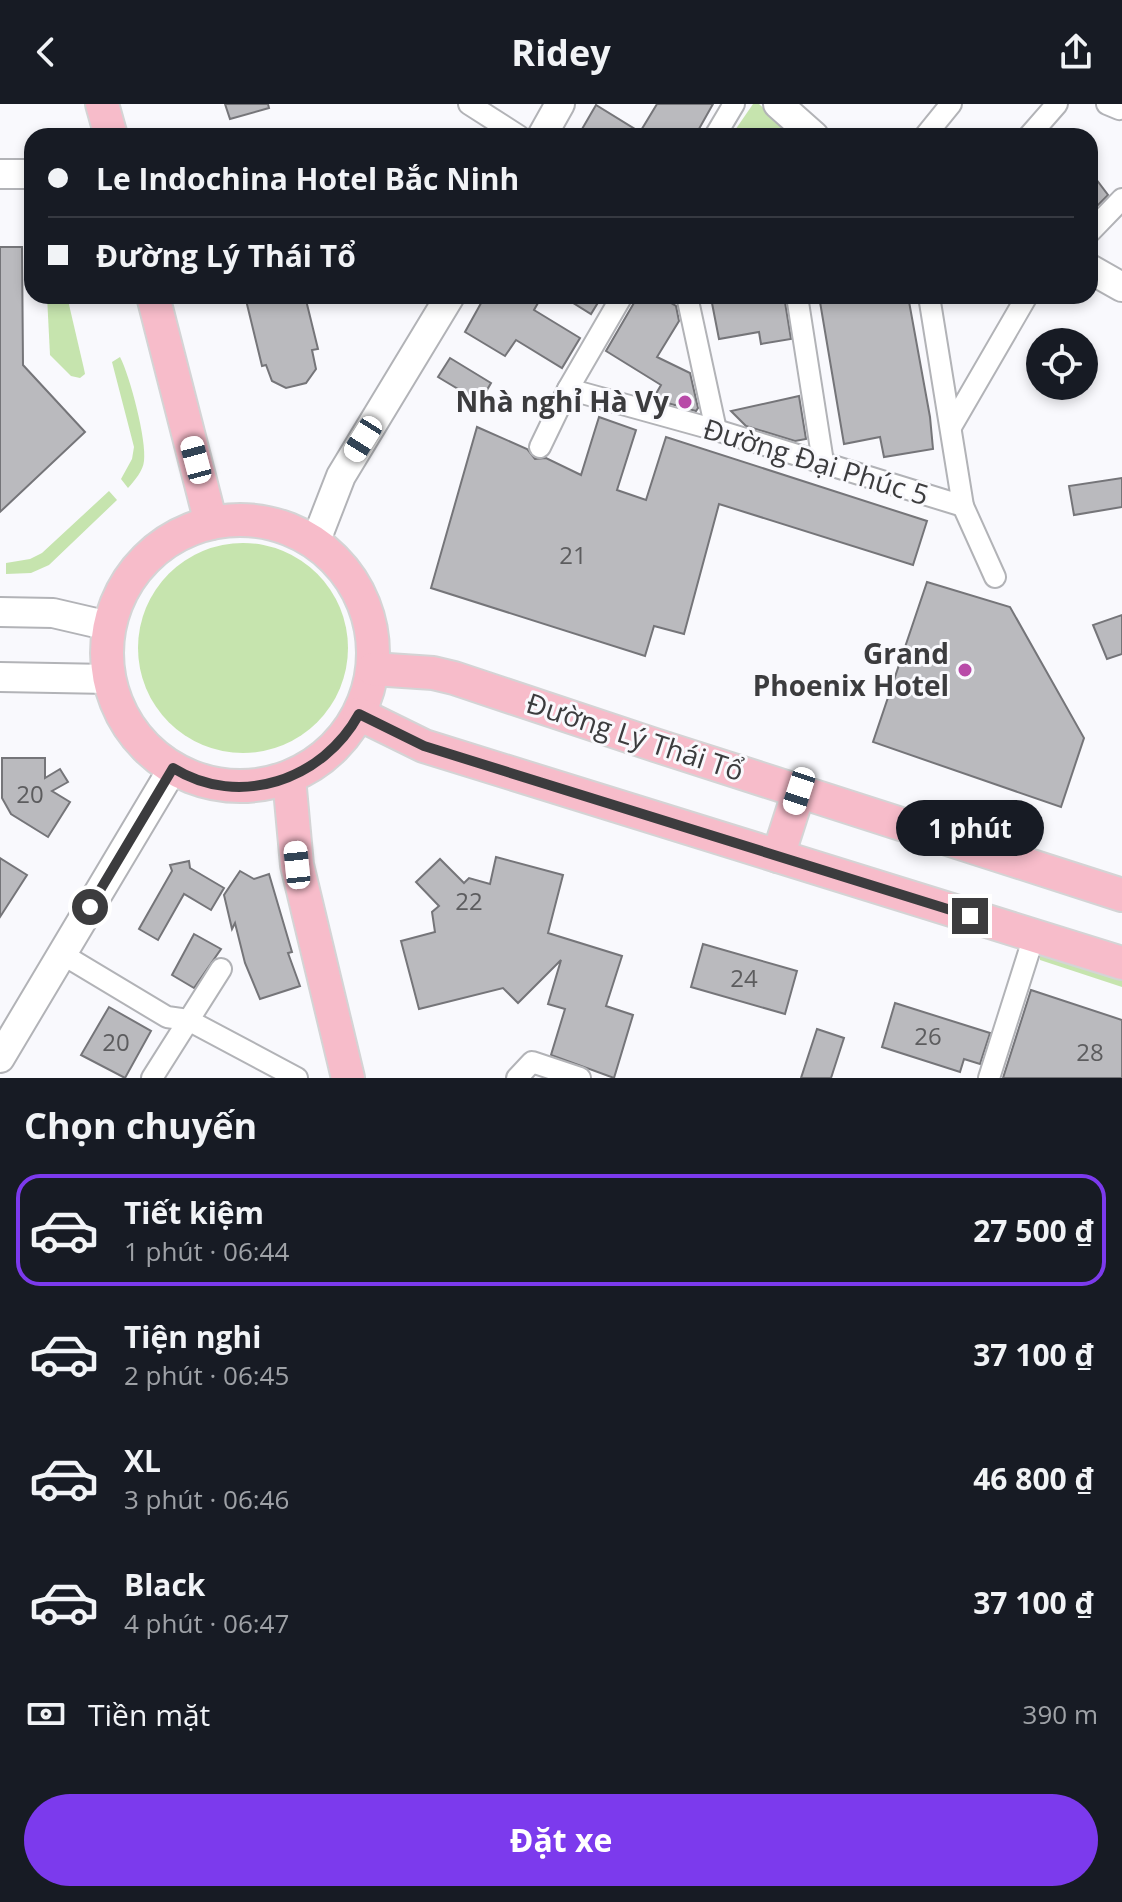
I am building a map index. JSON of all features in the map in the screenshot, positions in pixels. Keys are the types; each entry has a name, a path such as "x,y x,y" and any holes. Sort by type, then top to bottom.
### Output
{"main road":[{"path":"102,104 109,128"},
{"path":"546,128 560,104"},
{"path":"778,104 805,128"},
{"path":"0,174 24,174"},
{"path":"1098,274 1122,287"},
{"path":"155,304 211,523"},
{"path":"315,543 341,476 445,304"},
{"path":"244,520 271,523 315,543 345,572 361,598 371,628 373,669 359,714 334,749 309,769 289,778 259,786 228,786 198,780 173,768 153,754 133,733 118,707 109,679 109,626 123,588 147,557 179,534 211,523 244,520"},
{"path":"0,612 41,612 109,626"},
{"name":"Đường Lý Thái Tổ","path":"373,669 449,676 1122,895"},
{"path":"0,677 109,679"},
{"path":"359,714 424,746 1122,963"},
{"path":"0,1058 173,768"},
{"path":"289,778 297,865 343,1077"},
{"path":"778,856 799,791"}],"street":[{"path":"469,104 506,128"},
{"path":"720,128 734,104"},
{"path":"932,128 951,104"},
{"path":"1036,128 1057,104"},
{"path":"1107,104 1119,109 1122,106"},
{"path":"1098,224 1122,199"},
{"path":"540,447 568,389 617,304"},
{"path":"689,304 716,430"},
{"path":"798,304 823,462"},
{"name":"Đường Đại Phúc 5","path":"568,389 716,430 963,506 930,304"},
{"path":"951,427 1022,304"},
{"path":"963,506 995,577"},
{"path":"989,1078 1034,936"},
{"path":"62,954 167,1017 188,1020 297,1078"},
{"path":"152,1078 221,969"},
{"path":"521,1074 532,1062 580,1078"}],"green space":[{"path":"753,104 759,104 786,128 736,128"},
{"path":"47,304 69,304 85,374 80,378 71,376 50,355"},
{"path":"120,357 137,409 144,452 142,468 128,488 121,479 132,459 134,447 112,362"},
{"path":"109,491 117,500 49,565 31,573 6,574 6,563 30,559 42,553"},
{"path":"243,543 283,551 317,574 340,608 348,648 340,688 317,722 283,745 243,753 203,745 169,722 146,688 138,648 146,608 169,574 203,551"},
{"path":"1040,952 1122,974 1122,987 1040,960"}],"building":[{"path":"225,104 268,104 269,108 230,119"},
{"path":"657,104 713,104 700,128 642,128"},
{"path":"596,105 633,128 583,128"},
{"path":"1098,182 1108,195 1098,205"},
{"path":"0,247 22,247 23,365 85,432 0,512"},
{"path":"247,304 307,304 318,349 312,350 316,369 306,383 286,388 272,381 266,365 262,366"},
{"path":"481,304 537,304 534,310 580,338 562,368 516,340 505,356 465,332"},
{"path":"575,304 597,304 591,314"},
{"path":"633,304 676,306 679,321 657,357 690,373 698,408 696,411 653,399 661,385 606,351"},
{"path":"712,304 785,304 791,339 761,344 759,332 719,339"},
{"path":"820,304 909,304 933,449 884,457 880,437 844,444"},
{"path":"450,358 491,383 480,402 438,377"},
{"path":"799,396 806,439 795,441 746,426 731,411"},
{"path":"599,417 636,430 617,490 646,500 666,437 927,521 913,565 719,504 684,634 654,626 645,656 431,588 477,427 527,449 535,459 546,458 581,475"},
{"path":"1122,478 1122,507 1074,515 1069,486"},
{"path":"927,582 1010,607 1084,738 1061,807 873,742"},
{"path":"1122,615 1122,654 1107,659 1093,625"},
{"path":"2,758 45,758 45,778 60,769 68,782 52,791 70,802 48,837 11,814 2,798"},
{"path":"496,857 563,875 548,933 622,956 606,1006 633,1015 614,1078 551,1055 565,1009 548,1004 561,960 518,1003 503,988 419,1009 401,941 435,932 432,912 439,906 416,882 440,859 464,883 469,878 490,884"},
{"path":"0,858 27,875 0,917"},
{"path":"189,861 190,868 224,888 211,910 184,894 158,940 139,929 172,871 170,865"},
{"path":"240,871 254,879 269,874 292,952 288,953 300,986 260,999 245,963 235,923 232,929 224,895"},
{"path":"194,934 221,949 194,988 172,975"},
{"path":"703,944 797,971 785,1014 691,987"},
{"path":"1031,990 1122,1020 1122,1078 1003,1078"},
{"path":"895,1003 990,1033 980,1064 964,1059 960,1072 882,1047"},
{"path":"109,1007 151,1031 125,1078 81,1055"},
{"path":"817,1029 844,1038 831,1078 801,1078"}],"place":[{"name":"Nhà nghỉ Hà Vy","path":"685,402"},
{"name":"Grand Phoenix Hotel","path":"965,670"}],"route":[{"path":"90,907 173,768 218,785 249,787 279,781 309,769 326,756 341,741 359,714 424,746 970,916"}]}
